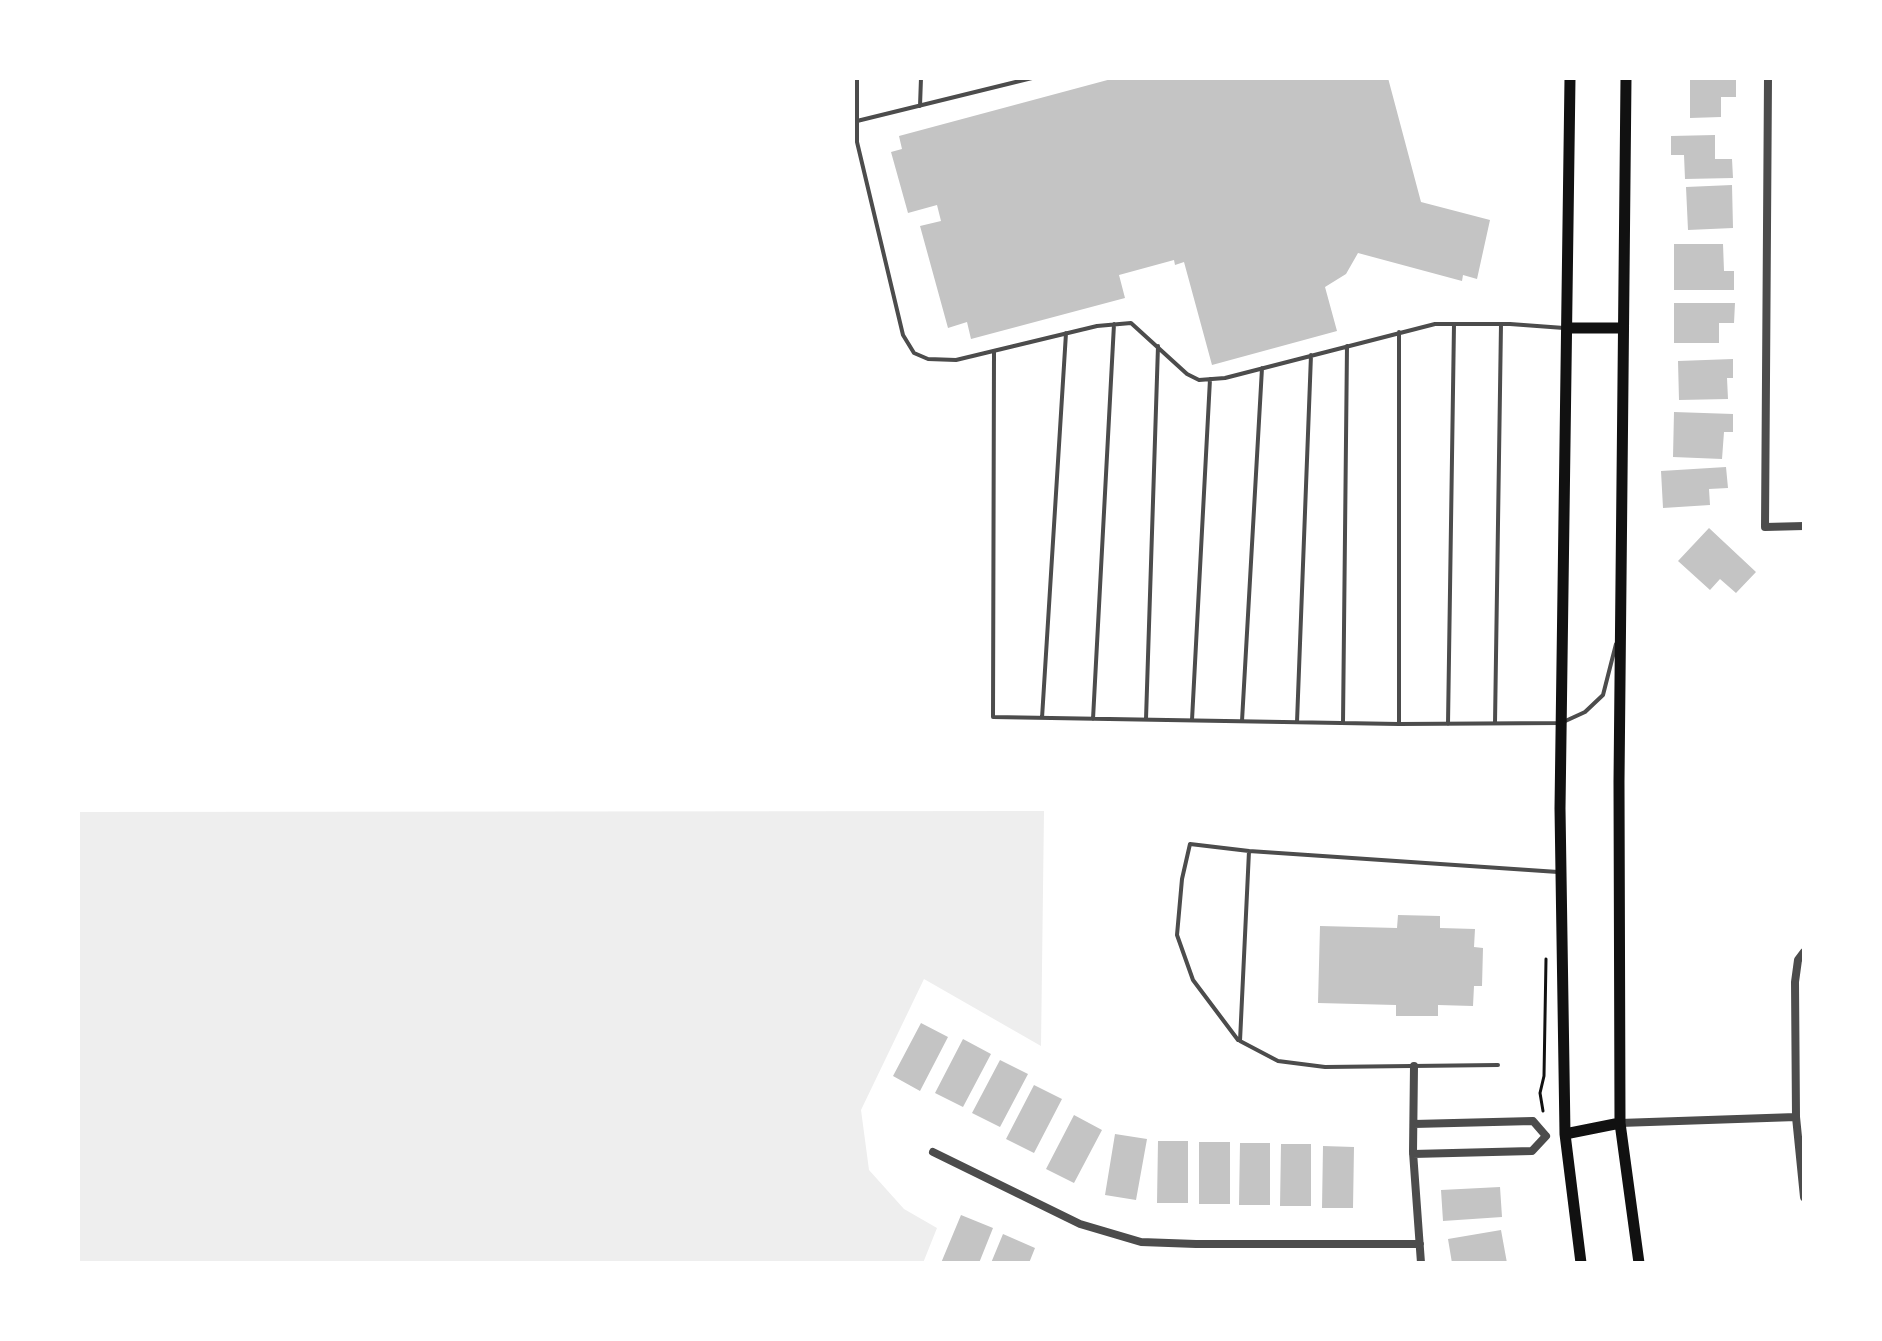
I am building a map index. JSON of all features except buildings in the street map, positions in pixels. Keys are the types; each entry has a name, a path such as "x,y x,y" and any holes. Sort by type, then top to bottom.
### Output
{"main road":[{"path":"1570,78 1561,872 1565,1134 1581,1263"},
{"path":"1626,78 1620,626 1620,1123 1639,1263"},
{"path":"1567,328 1623,328"},
{"path":"1565,1134 1620,1123"}],"street":[{"path":"1768,78 1765,527 1804,526"},
{"path":"1804,952 1798,960 1795,982 1796,1117 1804,1197"},
{"path":"1414,1066 1413,1154 1421,1263"},
{"path":"1620,1123 1796,1117"},
{"path":"1414,1124 1533,1121 1546,1136"},
{"path":"1413,1154 1532,1151 1546,1136 1565,1134"},
{"path":"933,1152 1080,1224 1141,1242 1420,1244"}],"lane":[{"path":"857,78 857,142 903,335 914,353 928,359 944,362 1066,333 1131,323 1187,374 1199,380 1262,368 1435,324 1567,328"},
{"path":"920,106 921,78"},
{"path":"857,121 1032,78"},
{"path":"1093,719 1114,324"},
{"path":"1448,724 1454,324"},
{"path":"1495,723 1501,324"},
{"path":"1399,332 1399,724"},
{"path":"1042,718 1066,333"},
{"path":"1146,719 1158,346"},
{"path":"1343,723 1347,346"},
{"path":"994,351 993,717 1399,724 1561,723 1585,712 1603,695 1620,626"},
{"path":"1297,722 1311,355"},
{"path":"1242,721 1262,368"},
{"path":"1192,720 1210,379"},
{"path":"1498,1065 1325,1067 1278,1061 1240,1041 1193,980 1177,935 1182,879 1190,844 1249,851 1561,872"},
{"path":"1240,1041 1249,851"}],"shaded area":[{"path":"1044,811 1041,1046 924,979 861,1110 869,1170 904,1209 937,1228 923,1263 78,1263 78,812"}]}
